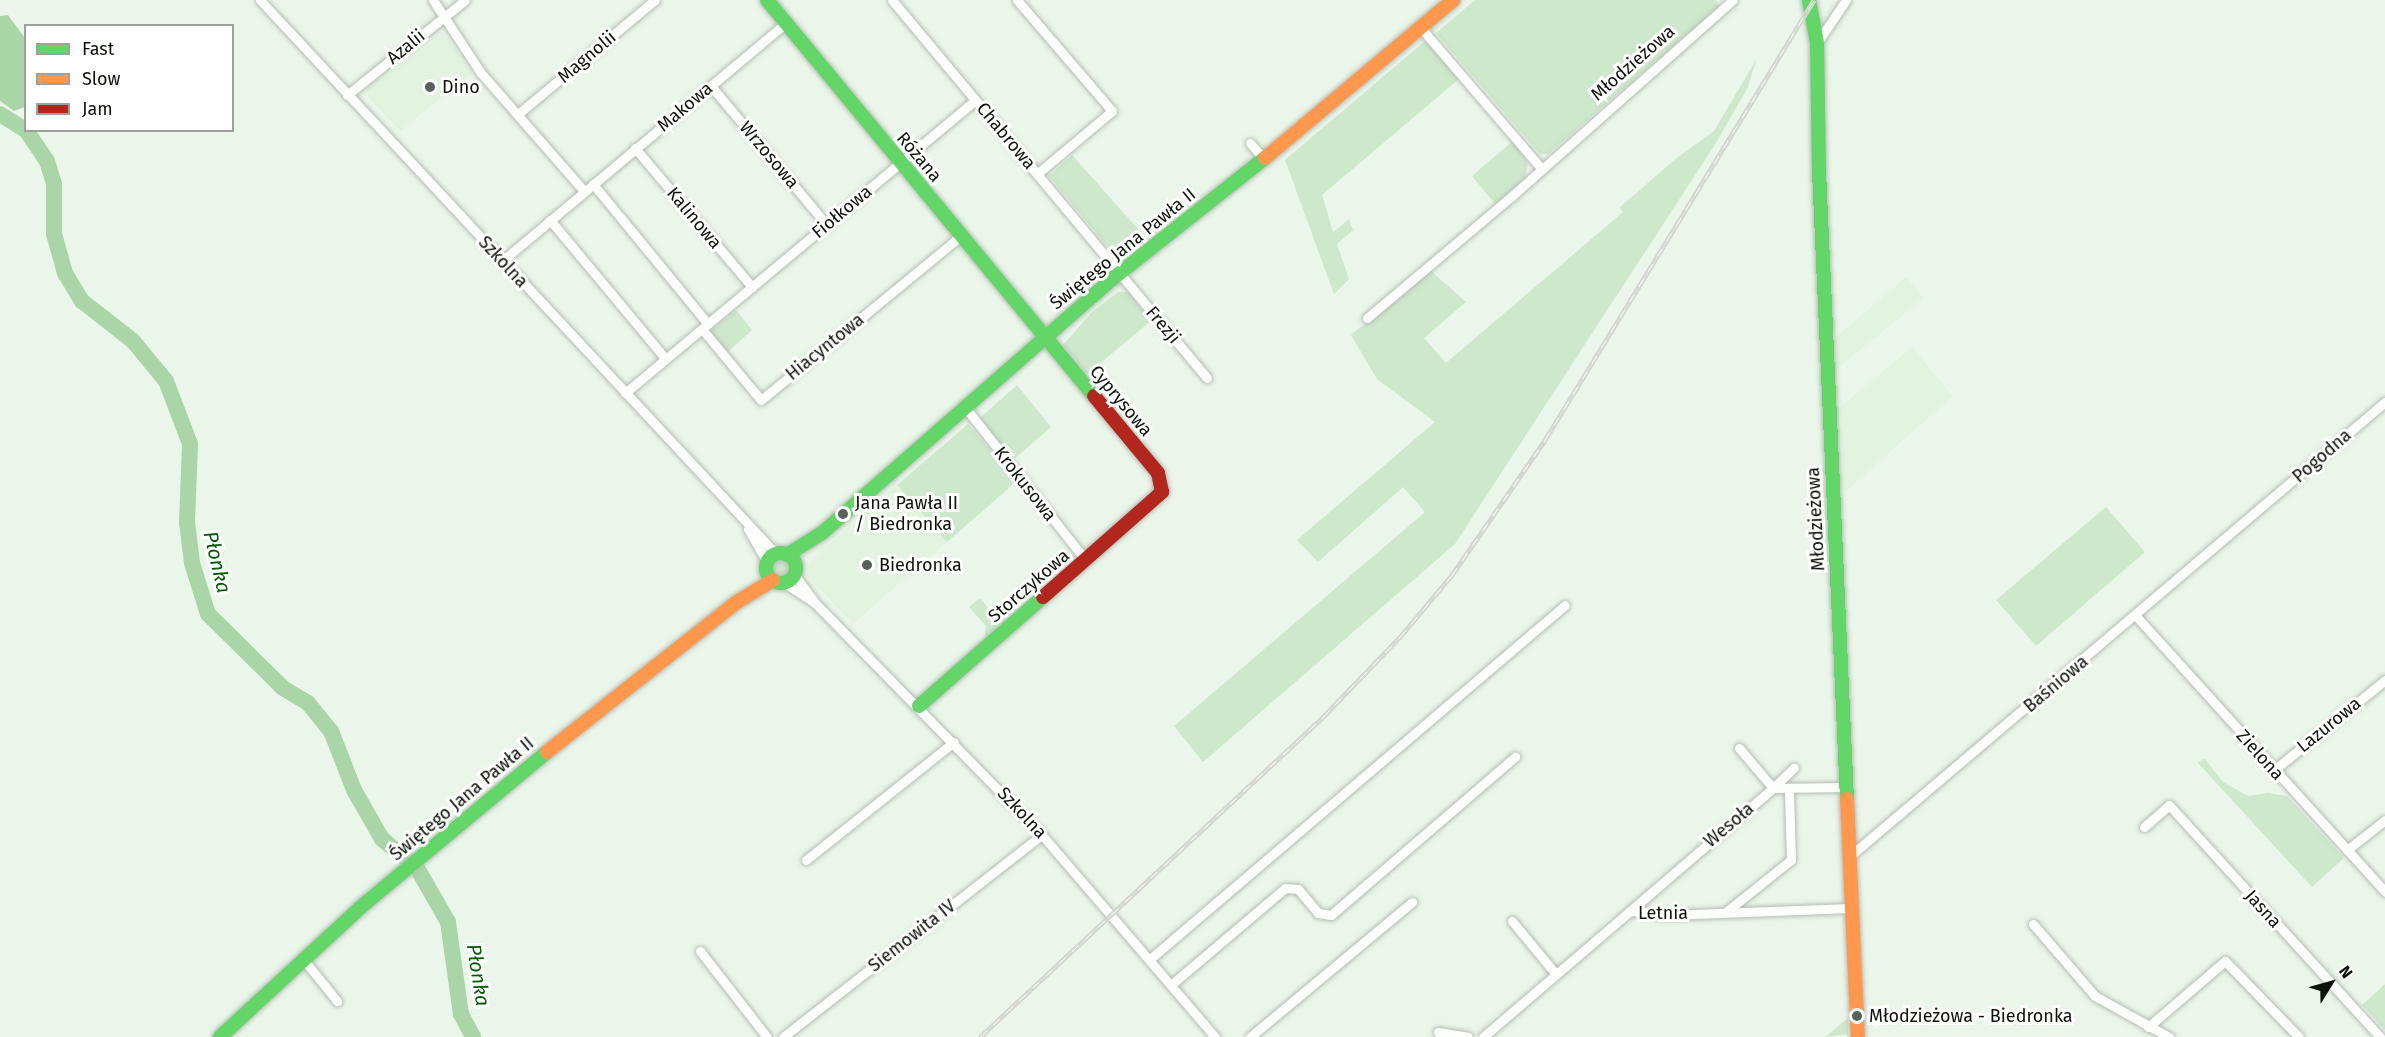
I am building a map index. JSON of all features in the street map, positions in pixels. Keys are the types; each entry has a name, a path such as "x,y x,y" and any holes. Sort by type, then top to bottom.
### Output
{"street":[{"name":"Szkolna","path":"260,0 746,524 780,568 919,706 1042,835 1172,984 1215,1037"},
{"path":"433,0 481,73 584,191"},
{"name":"Azalii","path":"346,95 465,0"},
{"name":"Magnolii","path":"518,114 655,0"},
{"name":"Różana","path":"767,0 1045,336"},
{"name":"Chabrowa","path":"892,0 1119,273"},
{"path":"1017,0 1112,111 1038,174"},
{"name":"Świętego Jana Pawła II","path":"220,1037 441,838 780,568 1119,273 1263,158 1453,0"},
{"name":"Młodzieżowa","path":"1367,318 1733,0"},
{"name":"Młodzieżowa","path":"1809,0 1817,43 1819,171 1858,1037"},
{"path":"1817,43 1846,0"},
{"name":"Makowa","path":"502,261 786,23"},
{"path":"1421,28 1542,168"},
{"name":"Wrzosowa","path":"711,86 827,225"},
{"name":"Fiołkowa","path":"626,393 975,100"},
{"path":"1250,143 1263,158"},
{"name":"Kalinowa","path":"635,148 752,287"},
{"path":"592,184 705,326"},
{"path":"550,220 665,358"},
{"name":"Hiacyntowa","path":"705,326 761,400 961,236"},
{"name":"Frezji","path":"1119,273 1207,378"},
{"name":"Cyprysowa","path":"1045,336 1158,473 1162,492"},
{"name":"Pogodna","path":"2259,509 2385,402"},
{"name":"Krokusowa","path":"965,407 1086,561"},
{"name":"Storczykowa","path":"919,706 1162,492"},
{"name":"Baśniowa","path":"1850,856 2136,616 2259,509"},
{"path":"1150,959 1565,604"},
{"name":"Zielona","path":"2136,616 2385,892"},
{"name":"Lazurowa","path":"2274,770 2385,680"},
{"path":"806,860 954,742"},
{"path":"1739,748 1773,788 1789,791 1847,787"},
{"path":"1172,984 1285,888 1298,889 1318,913 1331,915 1515,757"},
{"name":"Wesoła","path":"1630,911 1794,768"},
{"path":"1727,911 1791,860 1789,791"},
{"name":"Jasna","path":"2144,827 2169,805 2380,1037"},
{"path":"2347,850 2385,820"},
{"name":"Siemowita IV","path":"783,1037 1042,835"},
{"path":"1250,1037 1412,902"},
{"name":"Letnia","path":"1483,1037 1630,911 1666,915 1852,908"},
{"path":"1512,921 1555,974"},
{"path":"2033,924 2095,996 2169,1037"},
{"path":"700,951 767,1037"},
{"path":"304,960 337,1001"},
{"path":"2148,1027 2226,961 2299,1037"},
{"path":"1438,1032 1468,1037"}],"shaded area":[{"path":"1475,0 1715,0 1720,6 1548,154 1540,154 1436,33"},
{"path":"8,15 24,37 24,107 14,111 0,101 0,16"},
{"path":"437,31 444,33 472,73 400,131 365,94 366,88"},
{"path":"1425,41 1459,79 1322,195 1333,232 1349,219 1353,230 1337,244 1349,279 1334,294 1285,160"},
{"path":"1756,60 1748,87 1716,143 1455,544 1203,762 1174,726 1425,512 1403,487 1318,562 1297,540 1435,422 1377,379 1351,335 1430,270 1466,302 1424,338 1446,363 1623,212 1619,208 1674,160 1714,131"},
{"path":"1513,141 1528,164 1525,178 1495,204 1472,176"},
{"path":"1072,155 1139,230 1116,247 1107,246 1049,176"},
{"path":"1906,277 1924,298 1838,368 1837,336"},
{"path":"1118,292 1128,292 1151,321 1087,374 1063,345 1092,312"},
{"path":"736,310 752,330 728,352 710,331"},
{"path":"1912,347 1953,396 1845,492 1840,407"},
{"path":"1017,385 1051,427 1013,460 980,418"},
{"path":"968,424 1017,481 947,542 897,485"},
{"path":"897,484 947,542 853,624 807,576 810,561"},
{"path":"2106,507 2145,552 2036,646 1996,600"},
{"path":"781,561 786,563 788,568 786,573 781,575 776,573 774,568 776,563"},
{"path":"980,598 996,618 1006,619 985,637 986,626 969,607"},
{"path":"2204,758 2223,782 2248,796 2268,793 2287,796 2344,858 2312,887 2198,763"},
{"path":"2385,984 2385,1030 2362,1005"},
{"path":"1848,1018 1848,1037 1847,1034 1825,1037"}],"waterway":[{"name":"Płonka","path":"0,114 24,129"},
{"name":"Płonka","path":"27,132 47,161 54,184 54,234 65,273 82,301 133,341 166,381 190,444 187,522 192,563 208,614 283,688 308,703 331,731 354,790 382,839 417,868 448,922 461,1014 473,1037"}],"railway":[{"path":"980,1037 1323,717 1400,637 1452,575 1545,440 1814,0"}],"traffic: fast":[{"path":"767,0 1094,396"},
{"path":"1809,0 1817,43 1819,171 1847,799"},
{"path":"787,555 822,533 1106,284 1265,158"},
{"path":"781,553 791,558 796,568 791,578 781,583 771,578 766,568 771,558 781,553"},
{"path":"919,706 1043,597"},
{"path":"220,1037 361,907 547,752"}],"traffic: slow":[{"path":"1265,158 1453,0"},
{"path":"547,752 737,602 773,580"},
{"path":"1847,799 1858,1037"}],"traffic: jam":[{"path":"1043,597 1162,492 1158,473 1094,396"}],"place":[{"name":"Dino","path":"430,87"},
{"name":"Jana Pawła II / Biedronka","path":"843,514"},
{"name":"Biedronka","path":"867,565"},
{"name":"Młodzieżowa - Biedronka","path":"1857,1016"}]}
